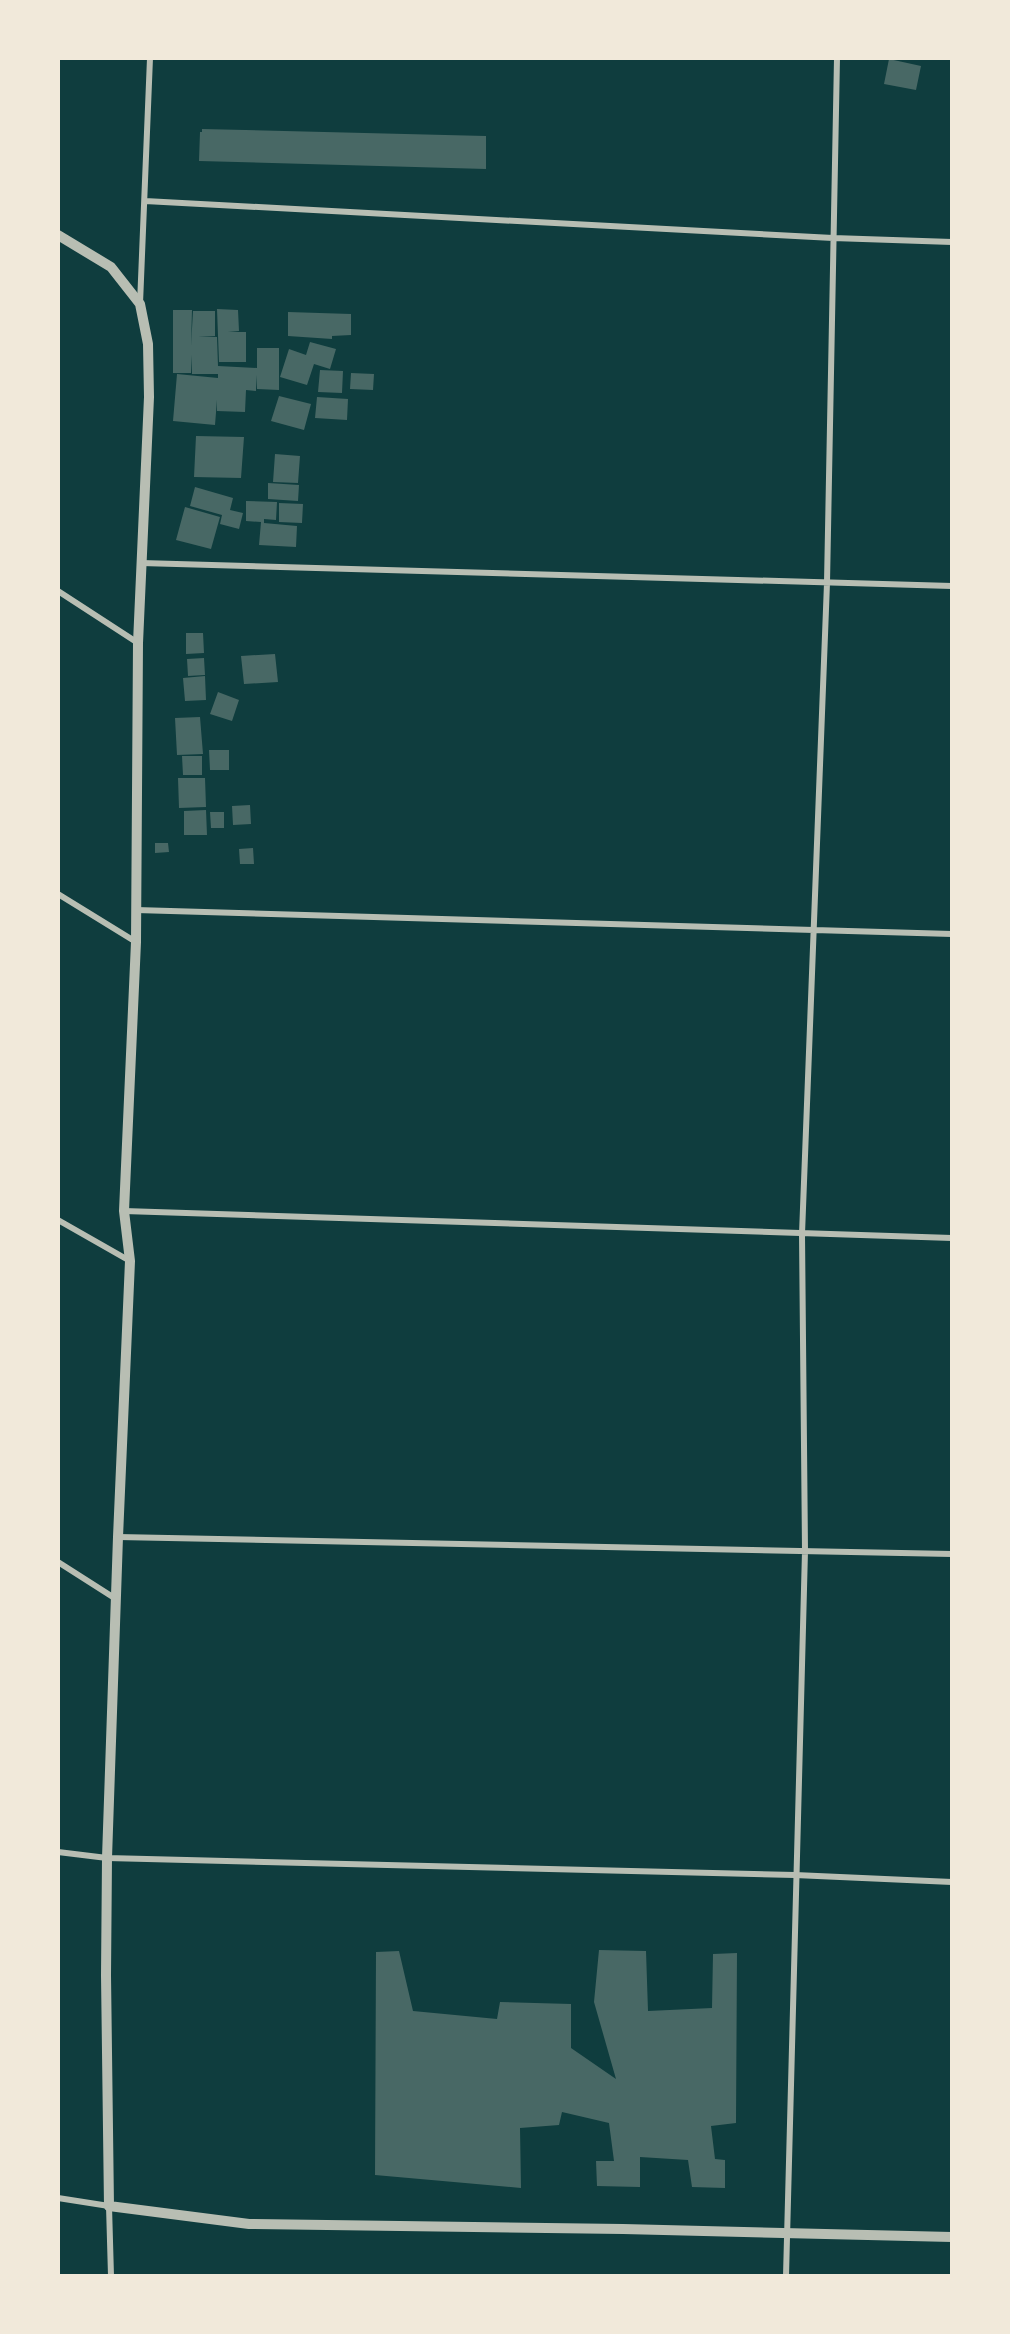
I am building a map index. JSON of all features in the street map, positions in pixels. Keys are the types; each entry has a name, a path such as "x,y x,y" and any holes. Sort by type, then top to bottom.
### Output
{"street":[{"path":"111,2276 106,1975 107,1858 130,1261 124,1211 136,942 138,643 148,397 148,344 140,304 150,58"},
{"path":"786,2276 805,1551 802,1234 827,583 837,58"},
{"path":"145,201 833,238 951,242"},
{"path":"58,235 111,267 140,304"},
{"path":"141,563 951,586"},
{"path":"58,591 138,643"},
{"path":"58,894 136,942"},
{"path":"136,910 951,934"},
{"path":"124,1211 951,1238"},
{"path":"58,1220 130,1261"},
{"path":"118,1537 951,1554"},
{"path":"58,1562 117,1599"},
{"path":"58,1852 107,1858 795,1875 951,1882"},
{"path":"58,2198 249,2224 951,2237"}],"building":[{"path":"889,59 921,66 916,90 884,84"},
{"path":"202,129 486,136 486,169 199,161"},
{"path":"217,309 238,310 239,331 228,332 246,332 246,362 219,362"},
{"path":"173,310 192,310 191,346 193,311 215,311 215,336 198,336 217,337 218,366 257,368 257,348 279,348 279,390 257,389 256,375 256,391 246,390 245,412 217,411 217,400 215,425 173,421 177,374 218,378 218,374 192,374 192,355 191,373 173,373"},
{"path":"288,312 351,314 351,335 332,336 332,339 288,336"},
{"path":"310,342 336,349 330,369 314,364 307,385 280,377 289,349 306,355"},
{"path":"320,370 343,371 342,393 318,392"},
{"path":"351,373 374,374 373,390 350,389"},
{"path":"279,396 311,404 304,430 271,421"},
{"path":"317,397 348,399 347,420 315,418"},
{"path":"196,436 244,437 241,478 194,477"},
{"path":"275,454 300,456 298,483 273,482"},
{"path":"268,483 299,485 298,501 268,499"},
{"path":"195,487 233,498 230,510 243,513 239,529 220,524 222,515 190,506"},
{"path":"246,501 277,502 276,520 264,519 264,523 297,526 296,547 259,545 261,522 246,521"},
{"path":"279,503 303,504 302,523 279,522"},
{"path":"185,507 220,517 211,549 176,540"},
{"path":"186,633 203,633 204,653 186,654"},
{"path":"275,654 278,682 244,684 241,656"},
{"path":"204,658 205,675 188,676 187,659"},
{"path":"205,676 206,700 185,701 183,678"},
{"path":"218,692 239,700 232,721 210,714"},
{"path":"200,717 203,754 177,755 175,718"},
{"path":"209,750 229,750 229,770 210,770"},
{"path":"182,756 202,756 202,775 183,775"},
{"path":"178,778 205,778 206,807 179,808"},
{"path":"250,805 251,824 233,825 232,806"},
{"path":"206,810 207,835 184,835 184,811"},
{"path":"210,812 224,812 224,828 211,828"},
{"path":"155,843 168,843 169,852 155,853"},
{"path":"253,848 254,864 240,864 239,849"},
{"path":"599,1950 646,1951 648,2011 712,2008 713,1954 737,1953 736,2123 711,2126 715,2159 725,2160 725,2188 692,2187 688,2160 640,2157 640,2187 597,2186 596,2161 614,2161 609,2123 562,2112 559,2125 520,2128 521,2188 375,2175 376,1952 399,1951 413,2011 497,2019 500,2002 571,2004 571,2048 616,2079 594,2002"}]}
